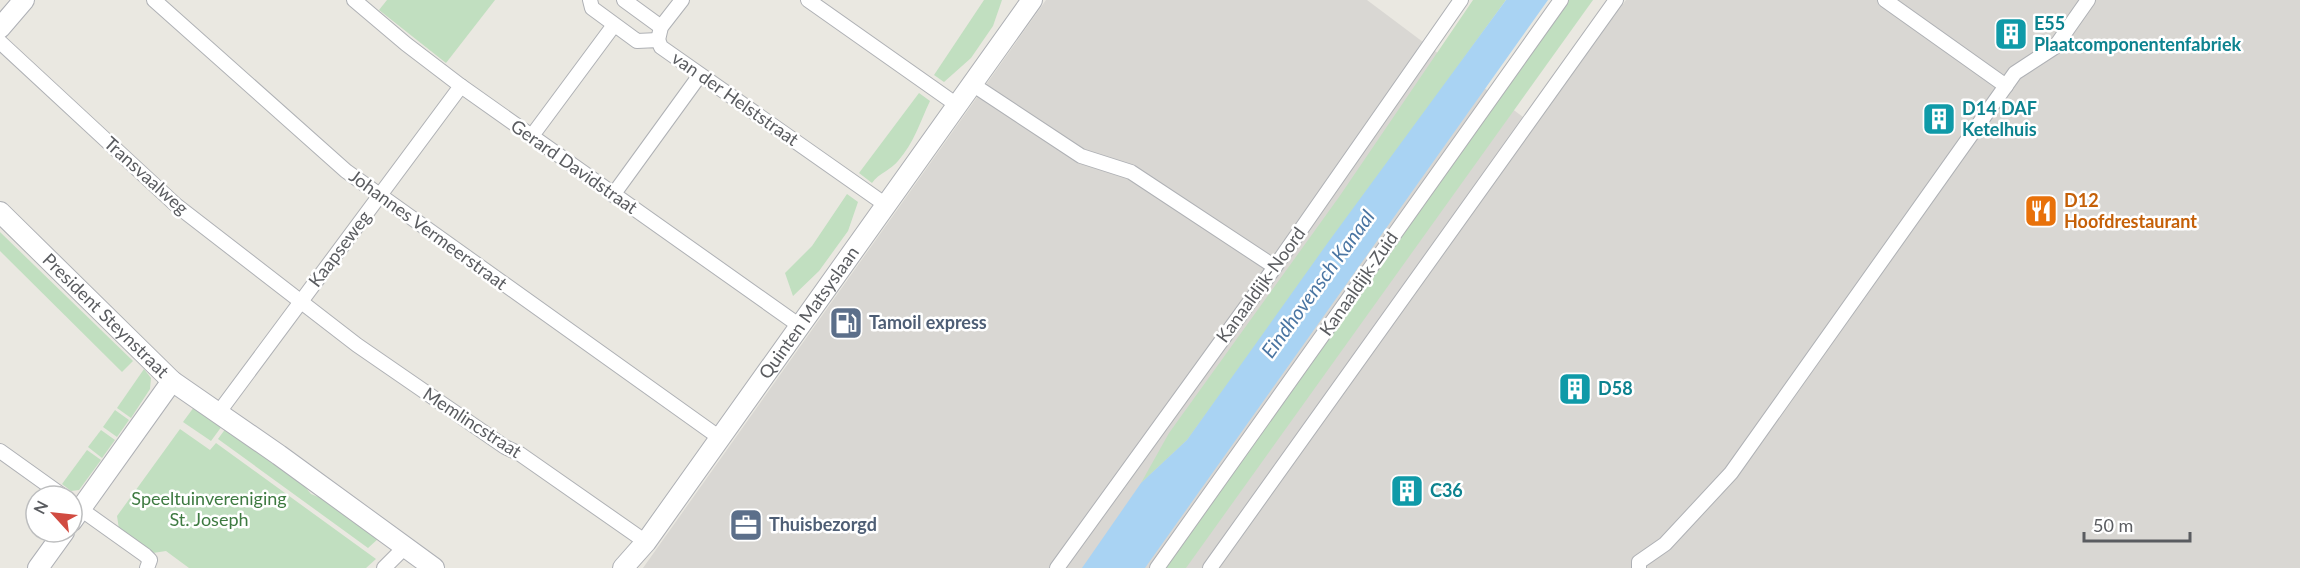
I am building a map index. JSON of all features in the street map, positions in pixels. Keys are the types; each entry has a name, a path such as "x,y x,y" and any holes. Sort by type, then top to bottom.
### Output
{"street":[{"path":"0,28 24,0"},
{"name":"Johannes Vermeerstraat","path":"154,0 321,150 380,196 720,438"},
{"name":"van der Helststraat","path":"590,0 592,8 637,41 659,34"},
{"name":"van der Helststraat","path":"624,0 659,34 661,47 886,205"},
{"path":"659,34 682,0"},
{"path":"808,0 957,105"},
{"name":"Kanaaldijk-Noord","path":"1057,568 1275,267 1461,0"},
{"name":"Kanaaldijk-Zuid","path":"1157,568 1561,0"},
{"path":"1210,568 1616,0"},
{"path":"1885,0 2006,86"},
{"path":"1639,568 1639,562 1665,544 1731,473 2015,73 2055,47 2088,0"},
{"name":"Quinten Matsyslaan","path":"623,568 646,542 1029,1"},
{"name":"Gerard Davidstraat","path":"364,3 461,86 800,326"},
{"path":"531,137 614,25"},
{"name":"Transvaalweg","path":"0,42 176,205 300,301"},
{"path":"613,195 700,75"},
{"path":"972,84 1081,156 1131,172 1275,267"},
{"name":"Kaapseweg","path":"219,412 461,86"},
{"name":"President Steynstraat","path":"0,212 172,381 219,412 434,568"},
{"name":"Memlincstraat","path":"300,301 357,345 646,542"},
{"path":"84,499 172,381"},
{"path":"0,451 46,484"},
{"path":"84,517 145,555 150,560 147,568"},
{"name":"Quinten Matsyslaan","path":"632,568 646,542"},
{"path":"38,568 55,544"},
{"path":"384,568 406,546"}],"shaded area":[{"path":"1046,0 1367,0 1535,126 1626,0 2300,0 2300,568 643,568"}],"green space":[{"path":"387,0 495,0 446,63 379,10"},
{"path":"984,0 1002,0 993,26 971,58 944,82 934,75"},
{"path":"1473,0 1506,0 1187,440 1141,483 1169,433 1339,197"},
{"path":"1568,0 1593,0 1186,568 1164,568"},
{"path":"919,93 930,101 913,140 895,164 872,183 859,173"},
{"path":"847,194 858,202 848,231 819,271 793,296 785,273 812,246"},
{"path":"0,232 133,361 122,372 0,251"},
{"path":"144,369 151,378 150,389 131,418 117,408"},
{"path":"194,407 222,426 211,441 183,422"},
{"path":"115,410 129,420 117,437 103,427"},
{"path":"226,428 302,483 311,494 328,501 379,538 368,548 218,439"},
{"name":"Speeltuinvereniging St. Joseph","path":"180,429 210,450 216,443 376,559 366,568 189,568 166,551 153,553 119,529 117,516"},
{"path":"101,430 115,440 102,458 88,447"},
{"path":"87,450 101,460 83,484 62,484"}],"water":[{"name":"Eindhovensch Kanaal","path":"1506,0 1548,0 1145,568 1082,568 1141,483 1187,440 1329,241"}],"place":[{"name":"E55 Plaatcomponentenfabriek","path":"2011,34"},
{"name":"D14 DAF Ketelhuis","path":"1939,119"},
{"name":"D12 Hoofdrestaurant","path":"2041,211"},
{"name":"Tamoil express","path":"846,323"},
{"name":"D58","path":"1575,389"},
{"name":"C36","path":"1407,491"},
{"name":"Thuisbezorgd","path":"746,525"}]}
